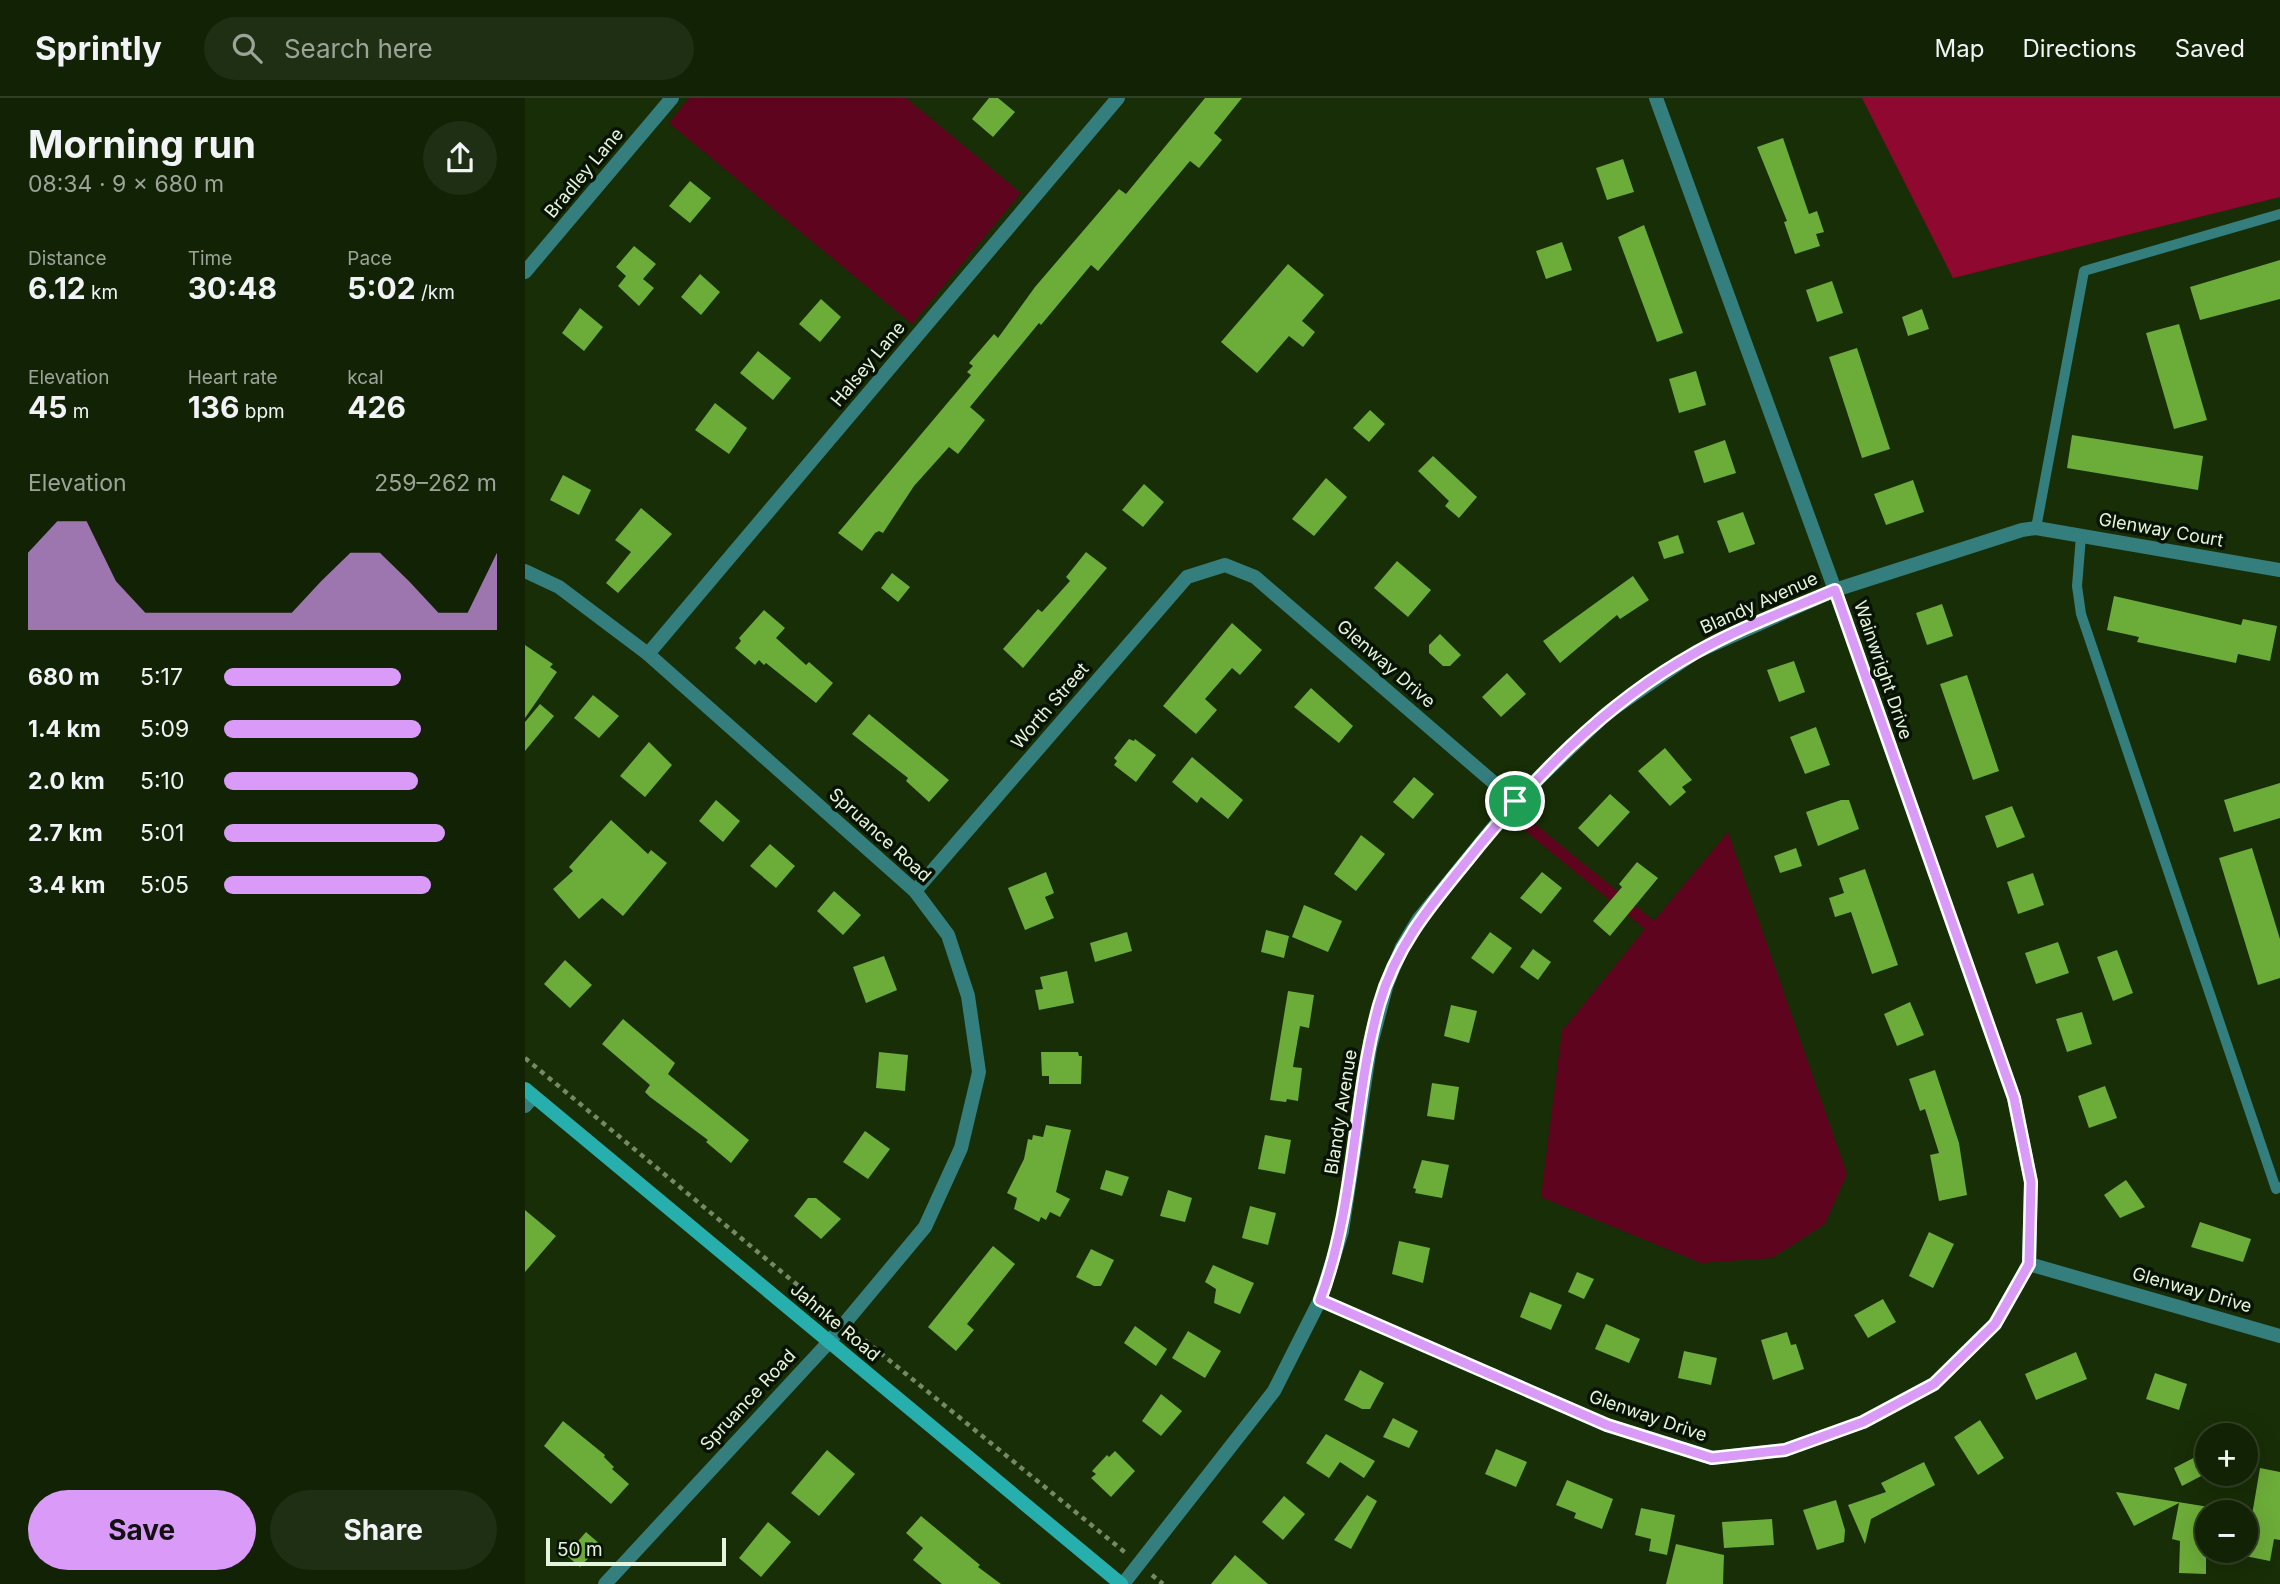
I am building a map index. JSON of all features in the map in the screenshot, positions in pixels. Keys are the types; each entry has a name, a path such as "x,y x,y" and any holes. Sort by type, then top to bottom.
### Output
{"main road":[{"name":"Jahnke Road","path":"528,1098 1122,1584"}],"street":[{"name":"Bradley Lane","path":"525,272 672,98"},
{"name":"Halsey Lane","path":"648,654 1118,98"},
{"name":"Wainwright Drive","path":"1656,98 1835,590 2014,1098 2031,1182 2029,1264"},
{"name":"Blandy Avenue","path":"1122,1584 1274,1391 1320,1300 1342,1231 1370,1048 1387,984 1402,947 1418,920 1515,801 1607,713 1675,664 1717,642 1835,590 2010,533 2036,528"},
{"name":"Glenway Court","path":"2036,528 2280,570"},
{"name":"Glenway Drive","path":"1225,565 1255,577 1515,801"},
{"name":"Worth Street","path":"915,891 1187,577 1225,565"},
{"name":"Spruance Road","path":"525,572 559,587 648,654 915,891 948,935 968,996 979,1072 961,1149 925,1227 829,1342 605,1584"},
{"name":"Glenway Drive","path":"1320,1300 1607,1425 1712,1458 1785,1450 1863,1422 1934,1384 1995,1324 2029,1264 2280,1336"}],"lane":[{"path":"2036,528 2084,271 2280,214"},
{"path":"2081,536 2077,586 2081,614 2271,1176 2276,1189 2280,1187"}],"shaded area":[{"path":"689,98 906,98 1021,193 912,324 669,123"},
{"path":"1862,98 2280,98 2280,197 1953,278"},
{"path":"1520,812 1654,921 1728,832 1847,1174 1825,1224 1772,1258 1701,1263 1541,1197 1562,1031 1645,929 1513,821"}],"building":[{"path":"989,98 998,98 1015,112 993,137 972,119"},
{"path":"1205,98 1242,98 1214,133 1222,140 1199,168 1190,161 1098,271 1091,265 1041,325 1039,323 970,407 985,420 958,454 949,447 914,486 883,533 875,533 862,551 838,533 971,375 967,372 973,366 969,363 994,334 998,338 1035,287 1119,189 1126,194"},
{"path":"1783,138 1809,214 1817,211 1824,232 1816,234 1820,246 1795,254 1784,222 1787,221 1757,147"},
{"path":"1623,159 1634,192 1607,200 1596,168"},
{"path":"690,181 711,198 690,223 669,206"},
{"path":"1644,225 1683,333 1657,342 1618,237"},
{"path":"1562,242 1572,270 1546,279 1536,251"},
{"path":"634,246 656,264 643,279 654,288 639,306 618,286 626,276 616,267"},
{"path":"2280,260 2280,299 2200,320 2190,287"},
{"path":"1288,264 1324,295 1302,321 1315,332 1303,347 1289,336 1257,373 1221,342"},
{"path":"700,274 720,292 701,315 681,297"},
{"path":"1832,281 1843,313 1817,322 1806,290"},
{"path":"821,299 841,317 820,342 799,324"},
{"path":"580,308 603,327 584,351 562,333"},
{"path":"1922,309 1929,329 1908,336 1902,317"},
{"path":"2179,324 2207,420 2174,429 2146,333"},
{"path":"1857,348 1890,449 1862,458 1829,357"},
{"path":"758,351 791,378 773,400 740,373"},
{"path":"1696,371 1706,405 1679,413 1669,379"},
{"path":"715,403 747,428 729,454 695,430"},
{"path":"1370,410 1385,424 1369,442 1353,428"},
{"path":"2072,435 2203,456 2198,490 2067,468"},
{"path":"1725,440 1736,473 1704,483 1694,451"},
{"path":"1433,456 1477,497 1459,518 1445,506 1449,501 1418,471"},
{"path":"563,475 591,490 579,515 550,500"},
{"path":"1326,478 1347,497 1314,536 1292,519"},
{"path":"1913,480 1924,512 1886,525 1874,494"},
{"path":"1144,484 1164,502 1143,527 1122,510"},
{"path":"641,508 672,534 618,593 606,583 631,552 615,540"},
{"path":"1743,512 1755,544 1729,553 1717,521"},
{"path":"1678,535 1684,553 1664,559 1658,542"},
{"path":"1086,552 1107,568 1023,668 1003,649 1038,609 1042,612 1070,581 1066,577"},
{"path":"1397,561 1431,590 1408,617 1374,588"},
{"path":"892,573 910,587 898,602 881,588"},
{"path":"1633,576 1649,600 1620,619 1617,615 1560,663 1543,641"},
{"path":"2114,596 2241,625 2243,619 2277,626 2270,661 2238,654 2236,663 2137,642 2139,637 2107,630"},
{"path":"1942,604 1953,636 1927,645 1916,613"},
{"path":"764,610 785,628 776,638 806,665 809,662 833,683 816,703 766,663 764,665 759,660 755,665 735,648 741,641 739,638"},
{"path":"1232,623 1262,650 1240,675 1232,668 1205,699 1217,710 1196,734 1163,706"},
{"path":"1440,634 1461,655 1450,666 1443,666 1429,653 1429,645"},
{"path":"525,645 553,664 550,667 557,672 525,718"},
{"path":"1794,661 1805,692 1779,702 1767,670"},
{"path":"1507,673 1526,694 1501,717 1482,697"},
{"path":"1967,675 1999,771 1973,780 1940,684"},
{"path":"1311,688 1353,726 1339,743 1294,707"},
{"path":"593,695 619,716 599,738 574,718"},
{"path":"540,704 554,716 525,751 525,722"},
{"path":"869,714 949,780 929,802 906,781 908,778 852,734"},
{"path":"1816,727 1830,765 1805,774 1790,737"},
{"path":"1129,739 1135,739 1156,755 1136,782 1114,765 1117,761 1114,758"},
{"path":"649,742 672,765 645,797 620,776"},
{"path":"1665,748 1692,780 1682,787 1686,792 1670,806 1638,771"},
{"path":"1192,757 1243,800 1228,819 1201,797 1197,803 1172,782"},
{"path":"1414,777 1434,794 1413,819 1393,802"},
{"path":"2280,783 2280,818 2234,832 2224,800"},
{"path":"1610,794 1630,812 1598,847 1578,828"},
{"path":"716,800 740,821 723,842 699,821"},
{"path":"1841,800 1849,800 1859,829 1818,846 1806,812"},
{"path":"2012,806 2025,837 1997,848 1985,816"},
{"path":"611,820 648,854 651,850 667,863 623,916 602,898 579,919 553,889 573,871 569,867"},
{"path":"1361,835 1385,854 1356,891 1334,874"},
{"path":"770,844 795,866 776,888 750,866"},
{"path":"1796,848 1802,866 1780,873 1774,856"},
{"path":"2252,848 2280,939 2280,978 2258,985 2219,858"},
{"path":"1637,862 1658,878 1610,936 1593,921 1622,887 1619,884"},
{"path":"1865,869 1898,965 1872,974 1851,912 1835,917 1829,898 1844,893 1839,878"},
{"path":"1046,872 1054,893 1045,897 1054,918 1025,930 1008,888"},
{"path":"1542,872 1562,888 1541,914 1520,898"},
{"path":"2033,873 2044,905 2018,914 2007,882"},
{"path":"834,891 861,915 843,935 817,911"},
{"path":"1304,905 1342,921 1328,952 1292,937"},
{"path":"1266,930 1289,936 1284,958 1261,952"},
{"path":"1127,932 1132,951 1095,962 1090,943"},
{"path":"1490,932 1512,948 1493,974 1471,958"},
{"path":"2058,942 2069,973 2036,984 2025,953"},
{"path":"1533,949 1551,962 1538,980 1520,967"},
{"path":"2117,950 2133,993 2113,1001 2097,957"},
{"path":"884,956 897,990 866,1003 853,967"},
{"path":"565,960 592,985 570,1008 544,984"},
{"path":"1067,971 1074,1003 1039,1010 1035,990 1043,989 1040,977"},
{"path":"1288,991 1314,995 1309,1028 1300,1026 1293,1067 1302,1068 1298,1101 1287,1099 1286,1102 1270,1100"},
{"path":"1910,1002 1924,1035 1897,1046 1884,1014"},
{"path":"1451,1005 1477,1011 1469,1043 1444,1036"},
{"path":"2082,1012 2092,1044 2067,1052 2056,1019"},
{"path":"623,1019 675,1063 668,1074 749,1140 731,1163 706,1142 708,1140 650,1097 645,1092 650,1085 602,1044"},
{"path":"879,1052 908,1055 905,1091 876,1088"},
{"path":"1041,1052 1078,1052 1079,1056 1082,1056 1081,1084 1049,1084 1049,1076 1042,1076"},
{"path":"1935,1070 1959,1143 1967,1195 1939,1201 1930,1155 1939,1153 1925,1109 1920,1111 1909,1079"},
{"path":"1432,1083 1459,1087 1454,1120 1427,1116"},
{"path":"2105,1086 2117,1118 2089,1128 2078,1096"},
{"path":"1046,1125 1071,1130 1056,1192 1070,1199 1060,1217 1050,1212 1046,1220 1041,1217 1039,1222 1014,1209 1017,1198 1007,1193 1024,1159 1028,1139 1032,1140 1033,1135 1043,1137"},
{"path":"865,1131 890,1149 868,1179 843,1162"},
{"path":"1265,1135 1291,1140 1285,1174 1258,1169"},
{"path":"1422,1160 1449,1165 1442,1198 1415,1193 1416,1189 1413,1188"},
{"path":"1106,1170 1129,1177 1122,1196 1100,1189"},
{"path":"2126,1180 2145,1207 2120,1218 2104,1195"},
{"path":"1168,1190 1192,1198 1185,1222 1160,1216"},
{"path":"808,1198 816,1198 841,1219 821,1239 794,1216"},
{"path":"1250,1206 1276,1213 1268,1245 1242,1238"},
{"path":"525,1210 556,1236 525,1272"},
{"path":"2200,1222 2251,1239 2243,1262 2191,1247"},
{"path":"1929,1232 1954,1244 1933,1288 1909,1276"},
{"path":"1399,1241 1430,1248 1423,1283 1392,1274"},
{"path":"993,1246 1015,1264 967,1324 974,1330 956,1351 928,1327"},
{"path":"1091,1249 1114,1260 1101,1286 1094,1286 1076,1277"},
{"path":"1213,1265 1254,1283 1240,1314 1214,1303 1216,1289 1205,1282"},
{"path":"1577,1272 1594,1279 1584,1299 1568,1292"},
{"path":"1530,1292 1562,1305 1551,1330 1520,1317"},
{"path":"1883,1299 1896,1322 1868,1338 1854,1315"},
{"path":"1606,1324 1640,1339 1629,1363 1595,1349"},
{"path":"1135,1326 1167,1349 1156,1366 1124,1343"},
{"path":"1188,1331 1221,1351 1205,1378 1172,1358"},
{"path":"1787,1332 1791,1345 1796,1344 1804,1369 1773,1380 1761,1340"},
{"path":"1684,1351 1717,1358 1711,1385 1678,1378"},
{"path":"2076,1352 2087,1379 2036,1400 2025,1374"},
{"path":"1360,1370 1384,1383 1370,1409 1362,1409 1344,1400"},
{"path":"2155,1373 2187,1384 2179,1410 2146,1399"},
{"path":"1161,1394 1182,1411 1161,1436 1142,1421"},
{"path":"1393,1418 1418,1431 1409,1448 1383,1437"},
{"path":"1980,1420 2004,1458 1978,1475 1954,1437"},
{"path":"563,1421 605,1455 614,1467 612,1469 629,1484 611,1504 544,1446"},
{"path":"1326,1434 1375,1461 1364,1478 1340,1462 1329,1478 1306,1463"},
{"path":"1496,1449 1527,1462 1516,1487 1485,1474"},
{"path":"827,1450 855,1474 819,1516 791,1493"},
{"path":"1115,1451 1135,1471 1111,1497 1091,1478 1096,1474 1092,1471 1107,1455 1109,1457"},
{"path":"2195,1457 2195,1479 2182,1486 2174,1468"},
{"path":"1924,1462 1935,1485 1871,1519 1865,1544 1848,1505 1886,1492 1881,1483"},
{"path":"2260,1468 2280,1472 2280,1540 2274,1539 2270,1561 2258,1559 2258,1500 2255,1500"},
{"path":"1567,1480 1613,1499 1602,1529 1574,1518 1576,1513 1556,1505"},
{"path":"2116,1492 2195,1505 2195,1563 2206,1563 2206,1574 2179,1573 2180,1541 2172,1539 2179,1503 2134,1526"},
{"path":"1367,1495 1377,1501 1351,1549 1334,1540"},
{"path":"1284,1496 1305,1514 1283,1540 1262,1522"},
{"path":"1836,1500 1845,1530 1844,1542 1817,1550 1803,1510"},
{"path":"1641,1508 1675,1515 1667,1555 1649,1551 1651,1539 1635,1535"},
{"path":"921,1516 1001,1584 942,1584 913,1560 923,1548 906,1533"},
{"path":"1772,1519 1774,1545 1724,1548 1722,1522"},
{"path":"768,1522 791,1542 761,1577 739,1558"},
{"path":"586,1532 601,1545 580,1567 566,1555"},
{"path":"1676,1544 1724,1555 1723,1584 1666,1584"},
{"path":"1235,1555 1268,1584 1211,1584"}],"route":[{"path":"1835,590 2014,1098 2031,1182 2029,1264 1995,1324 1934,1384 1863,1422 1785,1450 1712,1458 1607,1425 1320,1300 1338,1250 1370,1048 1387,984 1402,947 1418,920 1515,801 1562,753 1607,713 1675,664 1717,642 1835,590"}]}
